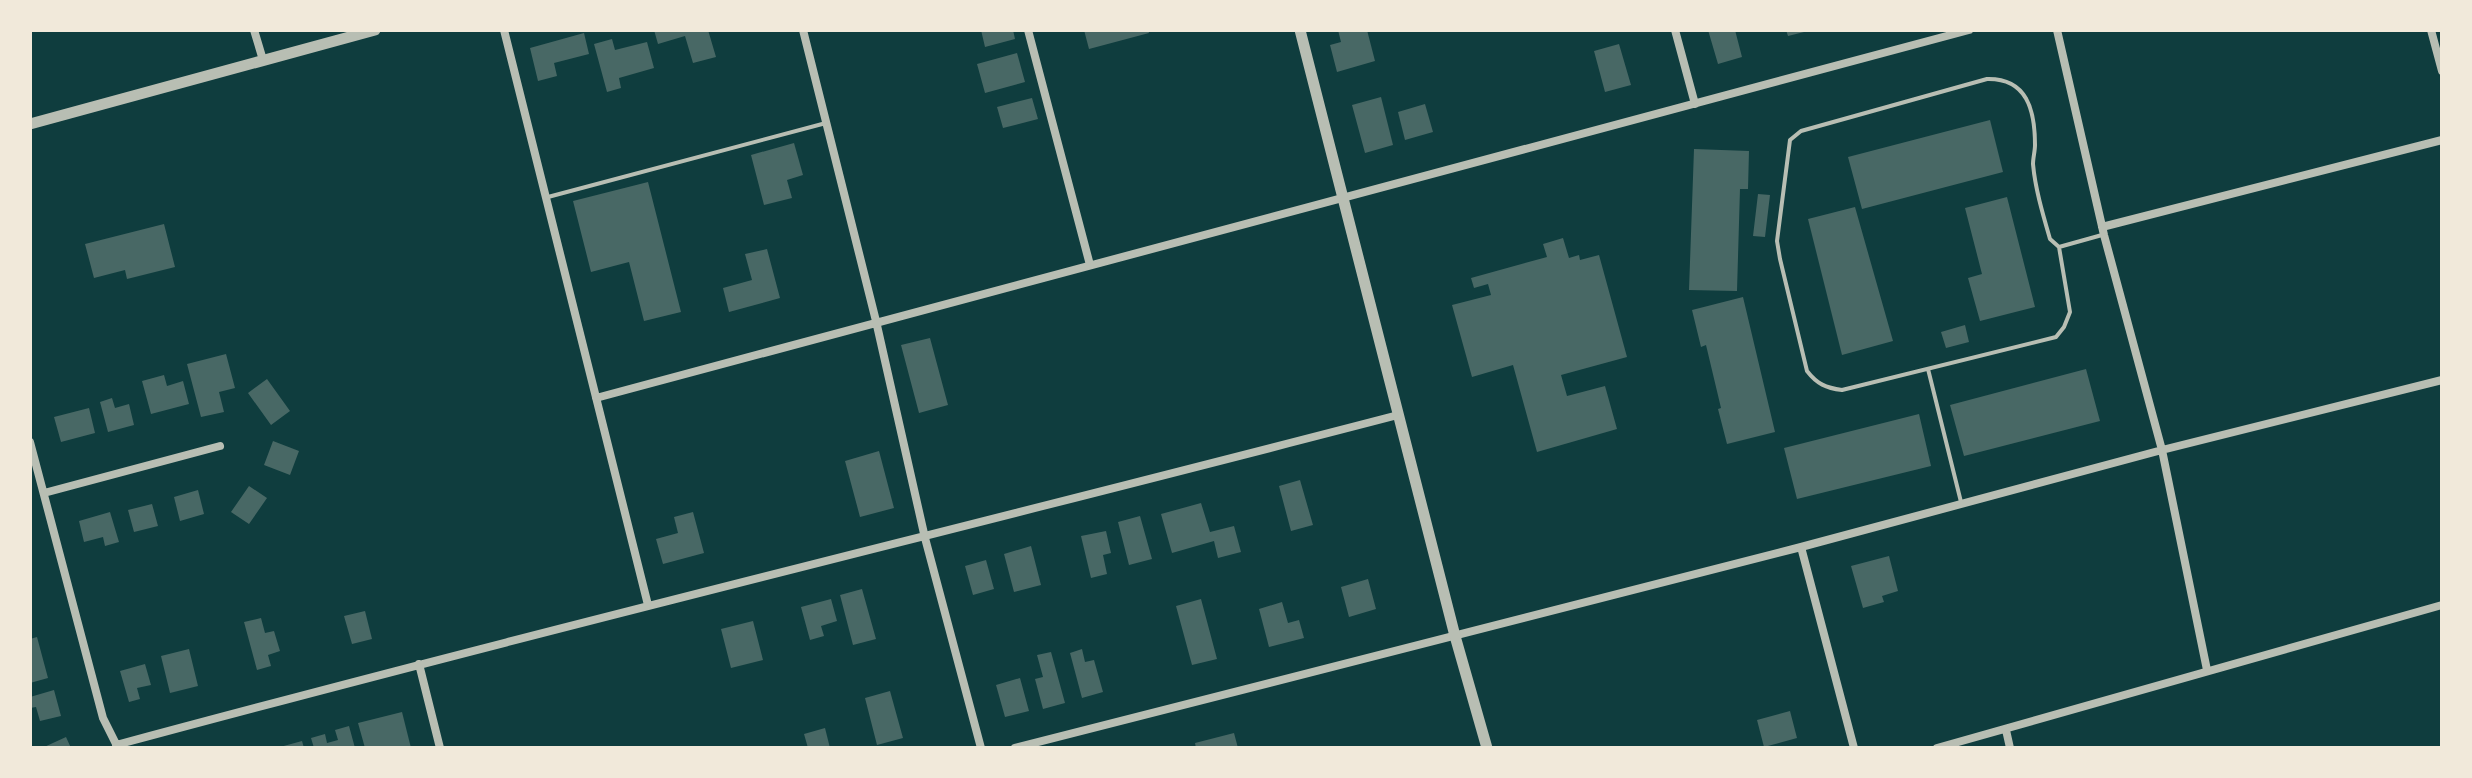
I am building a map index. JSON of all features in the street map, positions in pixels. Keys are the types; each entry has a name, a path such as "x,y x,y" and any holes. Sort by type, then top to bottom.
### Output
{"street":[{"path":"254,30 263,60"},
{"path":"30,124 375,30"},
{"path":"504,30 648,605"},
{"path":"803,30 876,321 925,538 981,748"},
{"path":"1028,30 1090,265"},
{"path":"1300,30 1455,636 1487,748"},
{"path":"1675,30 1695,104"},
{"path":"596,398 1969,30"},
{"path":"2057,30 2103,231 2162,450 2207,670"},
{"path":"2431,30 2442,71"},
{"path":"2103,231 2442,140"},
{"path":"1015,748 2442,380"},
{"path":"30,442 103,718 117,747 419,664 925,538 1398,415"},
{"path":"44,493 220,446"},
{"path":"1801,547 1854,748"},
{"path":"1937,748 2442,605"},
{"path":"419,664 440,748"},
{"path":"2006,730 2010,748"}],"lane":[{"path":"1987,79 2001,79 2016,86 2029,102 2035,148 2033,163 2039,193 2050,239 2059,247 2070,312 2056,337 1842,390 1816,383 1807,371 1777,241 1790,140 1801,131 1987,79"},
{"path":"546,198 826,123"},
{"path":"2059,247 2103,231"},
{"path":"1928,369 1962,504"}],"building":[{"path":"654,30 708,30 716,57 693,63 685,36 658,44"},
{"path":"981,30 1013,30 1015,39 985,47"},
{"path":"1084,30 1148,30 1149,33 1089,49"},
{"path":"1338,30 1367,30 1375,61 1337,72 1330,45 1341,42"},
{"path":"1708,30 1735,30 1742,57 1718,64"},
{"path":"1786,30 1808,30 1808,31 1788,36"},
{"path":"584,33 589,54 554,63 557,76 538,81 530,48"},
{"path":"612,39 615,50 647,42 654,68 619,78 621,88 607,92 594,44"},
{"path":"1619,44 1631,85 1605,92 1594,51"},
{"path":"1017,53 1025,82 985,93 977,64"},
{"path":"1381,97 1393,145 1365,153 1352,105"},
{"path":"1032,98 1038,119 1003,128 997,107"},
{"path":"1425,104 1433,132 1405,140 1398,112"},
{"path":"1990,120 2003,172 1862,209 1848,157"},
{"path":"794,143 803,175 787,180 792,198 764,205 751,155"},
{"path":"1694,149 1749,151 1748,189 1740,189 1737,291 1689,290"},
{"path":"648,182 681,312 644,321 629,262 591,272 573,201"},
{"path":"1758,194 1770,195 1765,237 1753,236"},
{"path":"2007,197 2035,307 1980,321 1968,278 1982,274 1965,208"},
{"path":"1855,207 1893,341 1842,355 1808,219"},
{"path":"164,224 175,267 127,279 125,270 94,278 85,244"},
{"path":"1563,238 1569,258 1579,255 1580,260 1599,255 1627,357 1561,375 1567,396 1605,386 1617,429 1537,452 1513,365 1472,377 1452,305 1491,295 1488,284 1474,288 1471,278 1547,257 1543,244"},
{"path":"767,249 780,298 729,312 723,288 752,280 745,254"},
{"path":"1743,297 1775,432 1727,444 1706,345 1701,347 1692,310"},
{"path":"1965,325 1969,342 1946,348 1941,332"},
{"path":"930,338 948,405 919,413 901,345"},
{"path":"226,354 235,388 219,392 224,412 201,417 187,364"},
{"path":"2086,369 2100,421 1964,456 1950,405"},
{"path":"164,375 167,386 183,381 189,404 151,414 142,381"},
{"path":"267,379 290,411 271,425 248,393"},
{"path":"112,398 115,408 129,404 134,425 108,432 100,402"},
{"path":"89,408 95,433 61,442 54,417"},
{"path":"1919,414 1931,466 1797,499 1784,448"},
{"path":"273,441 299,451 290,475 264,465"},
{"path":"879,451 894,508 860,517 845,461"},
{"path":"1300,480 1313,525 1291,531 1279,486"},
{"path":"249,486 267,498 249,524 231,512"},
{"path":"198,490 204,514 180,521 174,497"},
{"path":"1201,503 1210,532 1234,526 1241,552 1218,558 1214,541 1172,553 1161,514"},
{"path":"152,504 158,526 134,532 128,510"},
{"path":"110,512 119,542 105,546 103,537 84,542 79,521"},
{"path":"693,512 704,553 663,564 656,539 678,533 674,517"},
{"path":"1140,516 1152,559 1129,565 1118,522"},
{"path":"1106,531 1111,553 1103,555 1107,574 1091,578 1081,536"},
{"path":"1031,546 1041,585 1014,592 1004,554"},
{"path":"1889,556 1898,591 1882,596 1884,602 1863,608 1851,566"},
{"path":"986,560 994,589 973,595 965,566"},
{"path":"1368,579 1376,609 1349,617 1341,587"},
{"path":"862,589 876,639 853,645 840,595"},
{"path":"831,599 837,621 821,626 824,636 810,640 801,607"},
{"path":"1201,599 1217,659 1192,665 1176,606"},
{"path":"1282,602 1288,623 1299,620 1304,638 1269,647 1259,609"},
{"path":"365,611 372,639 352,644 344,616"},
{"path":"261,618 265,633 274,631 280,651 268,655 271,666 257,670 244,622"},
{"path":"753,621 763,660 731,668 721,629"},
{"path":"37,637 48,678 30,683 30,639"},
{"path":"189,649 198,686 170,693 161,656"},
{"path":"1082,649 1085,662 1094,660 1103,692 1082,698 1070,653"},
{"path":"1051,652 1065,703 1043,709 1035,679 1043,677 1037,655"},
{"path":"145,664 151,685 137,688 140,699 129,702 120,671"},
{"path":"1020,678 1029,711 1005,717 996,685"},
{"path":"54,690 61,716 40,721 36,707 30,708 30,697"},
{"path":"890,691 903,738 877,745 865,698"},
{"path":"1790,711 1797,738 1764,747 1757,720"},
{"path":"402,712 411,748 365,748 358,723"},
{"path":"349,726 355,748 314,748 311,738 325,734 327,743 338,740 335,730"},
{"path":"825,728 830,748 808,748 804,734"},
{"path":"1234,733 1238,748 1196,748 1195,743"},
{"path":"66,737 71,748 42,748"},
{"path":"302,741 304,748 280,748 280,747"}]}
